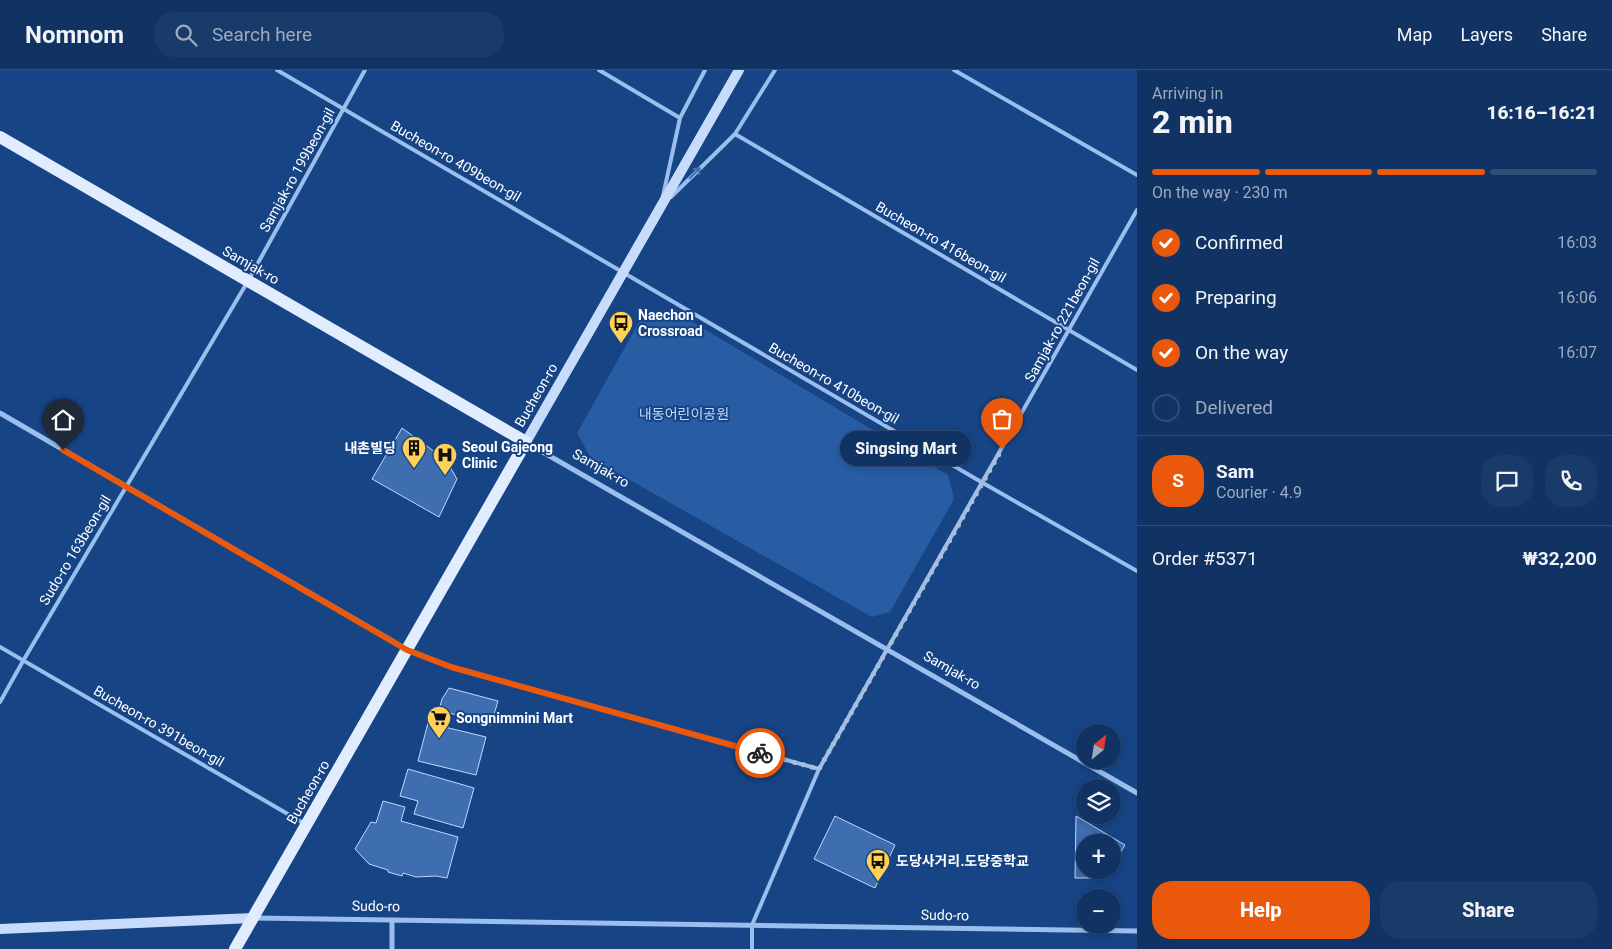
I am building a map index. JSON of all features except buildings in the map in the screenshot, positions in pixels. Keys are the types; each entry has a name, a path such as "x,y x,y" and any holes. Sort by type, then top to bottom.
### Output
{"main road":[{"name":"Samjak-ro","path":"0,137 526,442"},
{"name":"Bucheon-ro","path":"235,949 526,442"}],"street":[{"name":"Bucheon-ro","path":"526,442 739,70"},
{"path":"0,413 407,650"},
{"name":"Samjak-ro","path":"526,442 1137,793"},
{"name":"Sudo-ro","path":"0,929 253,918 1137,931"},
{"path":"392,920 392,949"}],"lane":[{"name":"Bucheon-ro 409beon-gil","path":"277,70 624,272"},
{"name":"Samjak-ro 199beon-gil","path":"248,281 365,70"},
{"path":"599,70 680,118"},
{"name":"Bucheon-ro","path":"660,208 680,118 705,70"},
{"name":"Bucheon-ro","path":"660,208 734,134 775,70"},
{"path":"954,70 1137,175"},
{"name":"Bucheon-ro 416beon-gil","path":"734,134 1137,370"},
{"name":"Samjak-ro 221beon-gil","path":"888,650 1137,210"},
{"name":"Bucheon-ro 410beon-gil","path":"624,272 982,483 1137,571"},
{"name":"Sudo-ro 163beon-gil","path":"0,702 248,281"},
{"name":"Bucheon-ro 391beon-gil","path":"0,647 306,825"},
{"path":"407,650 451,667 819,769"},
{"path":"752,949 752,925 819,769 888,650"}],"green space":[{"name":"내동어린이공원","path":"646,310 674,311 948,475 954,499 890,612 872,617 591,458 577,433"}],"way so far":[{"path":"760,753 819,769 1002,449"}],"place":[{"name":"Naechon Crossroad","path":"621,344"},
{"name":"Singsing Mart","path":"1002,449"},
{"name":"내촌빌딩","path":"414,469"},
{"name":"Seoul Gajeong Clinic","path":"445,476"},
{"name":"Songnimmini Mart","path":"439,739"},
{"name":"도당사거리.도당중학교","path":"878,882"}],"route":[{"path":"63,450 407,650 451,667 760,753"}]}
